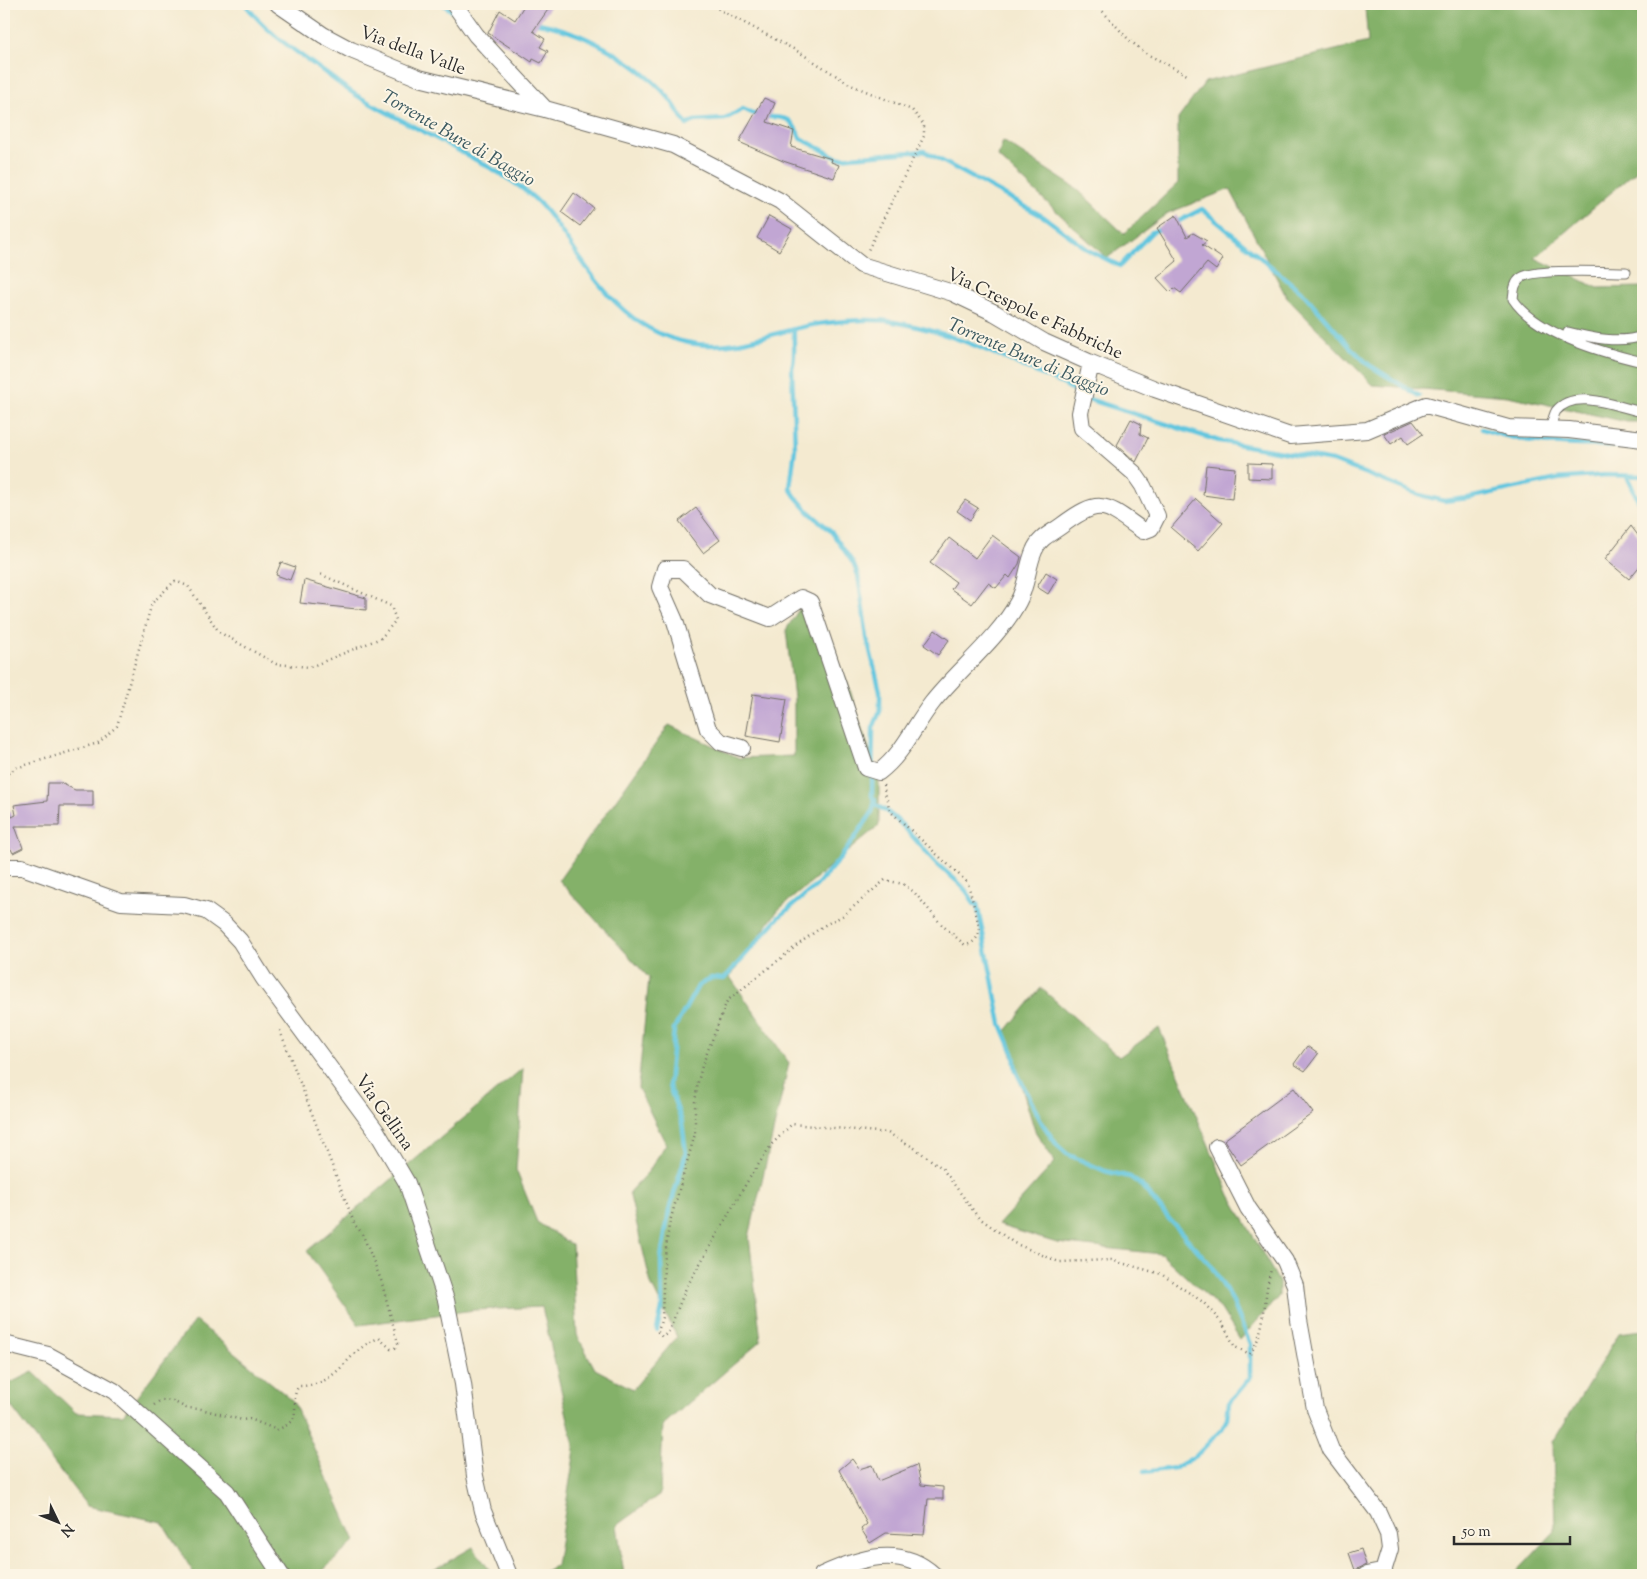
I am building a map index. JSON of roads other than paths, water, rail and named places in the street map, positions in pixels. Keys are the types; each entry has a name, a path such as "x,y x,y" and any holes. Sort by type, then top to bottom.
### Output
{"street":[{"name":"Via della Valle","path":"278,4 323,35 384,65 460,89 545,109"},
{"path":"454,4 476,35 545,109"},
{"name":"Via Crespole e Fabbriche","path":"545,109 673,145 780,201 861,265 969,300 1090,368 1290,436 1367,430 1426,405 1508,428 1569,430 1643,439"},
{"path":"742,748 720,742 708,729 675,622 660,586 665,569 684,569 710,595 770,618 801,598 810,602 866,768 879,772 893,762 930,704 994,634 1018,602 1034,551 1044,536 1087,508 1100,506 1116,512 1143,531 1151,528 1157,516 1144,486 1134,473 1086,433 1080,422 1080,413 1090,368"},
{"name":"Via Gellina","path":"4,867 22,867 121,902 184,906 206,911 224,924 240,941 264,979 376,1132 407,1183 446,1300 464,1384 474,1476 483,1511 509,1575"},
{"path":"1216,1147 1248,1208 1285,1261 1295,1285 1299,1320 1315,1409 1331,1450 1378,1512 1388,1534 1390,1549 1382,1575 1376,1573 1366,1575"},
{"path":"4,1344 48,1355 114,1390 227,1492 282,1575"},
{"path":"822,1575 866,1558 889,1556 908,1559 924,1566 934,1575"}],"lane":[{"path":"1626,272 1540,272 1522,277 1515,285 1513,299 1520,310 1546,327 1607,354 1643,362"},
{"path":"1546,327 1597,338 1629,340 1643,336"},
{"path":"1550,430 1556,412 1567,402 1602,401 1643,412"}],"waterway":[{"name":"Torrente Bure di Baggio","path":"245,4 259,21 275,35 350,91 485,165 526,191 549,214 591,274 617,304 647,327 665,336 703,345 721,345 739,343 826,323 860,320 886,321 917,327 960,340 1065,385 1081,395"},
{"path":"443,4 452,11"},
{"path":"532,22 569,31 606,48 624,59 655,83 673,103 687,125 694,121 725,119 743,109 766,117 788,120 792,123 800,138 838,158 924,151 1044,217 1090,251 1120,266 1152,232 1163,228"},
{"path":"1175,223 1202,209 1304,294 1351,348 1369,365 1419,396"},
{"path":"657,1330 662,1309 661,1258 669,1211 686,1153 682,1122 669,1086 674,1029 698,986 711,978 724,979 779,917 816,886 842,856 872,813 875,800 872,796 873,728 880,711 880,691 867,638 858,575 853,563 831,531 809,512 790,488 795,449 792,368 794,329"},
{"name":"Torrente Bure di Baggio","path":"1088,399 1219,441 1333,461 1420,495 1444,501 1468,498 1558,479 1605,475 1643,476"},
{"path":"1482,429 1500,435 1539,442 1637,448"},
{"path":"1627,476 1643,511"},
{"path":"874,804 884,809 901,823 938,865 963,887 974,904 977,904 1001,1024 1014,1055 1016,1071 1042,1123 1057,1145 1067,1154 1105,1171 1130,1177 1141,1185 1210,1264 1232,1300 1250,1344 1250,1378 1229,1403 1227,1419 1222,1429 1196,1456 1175,1468 1144,1472"}]}
